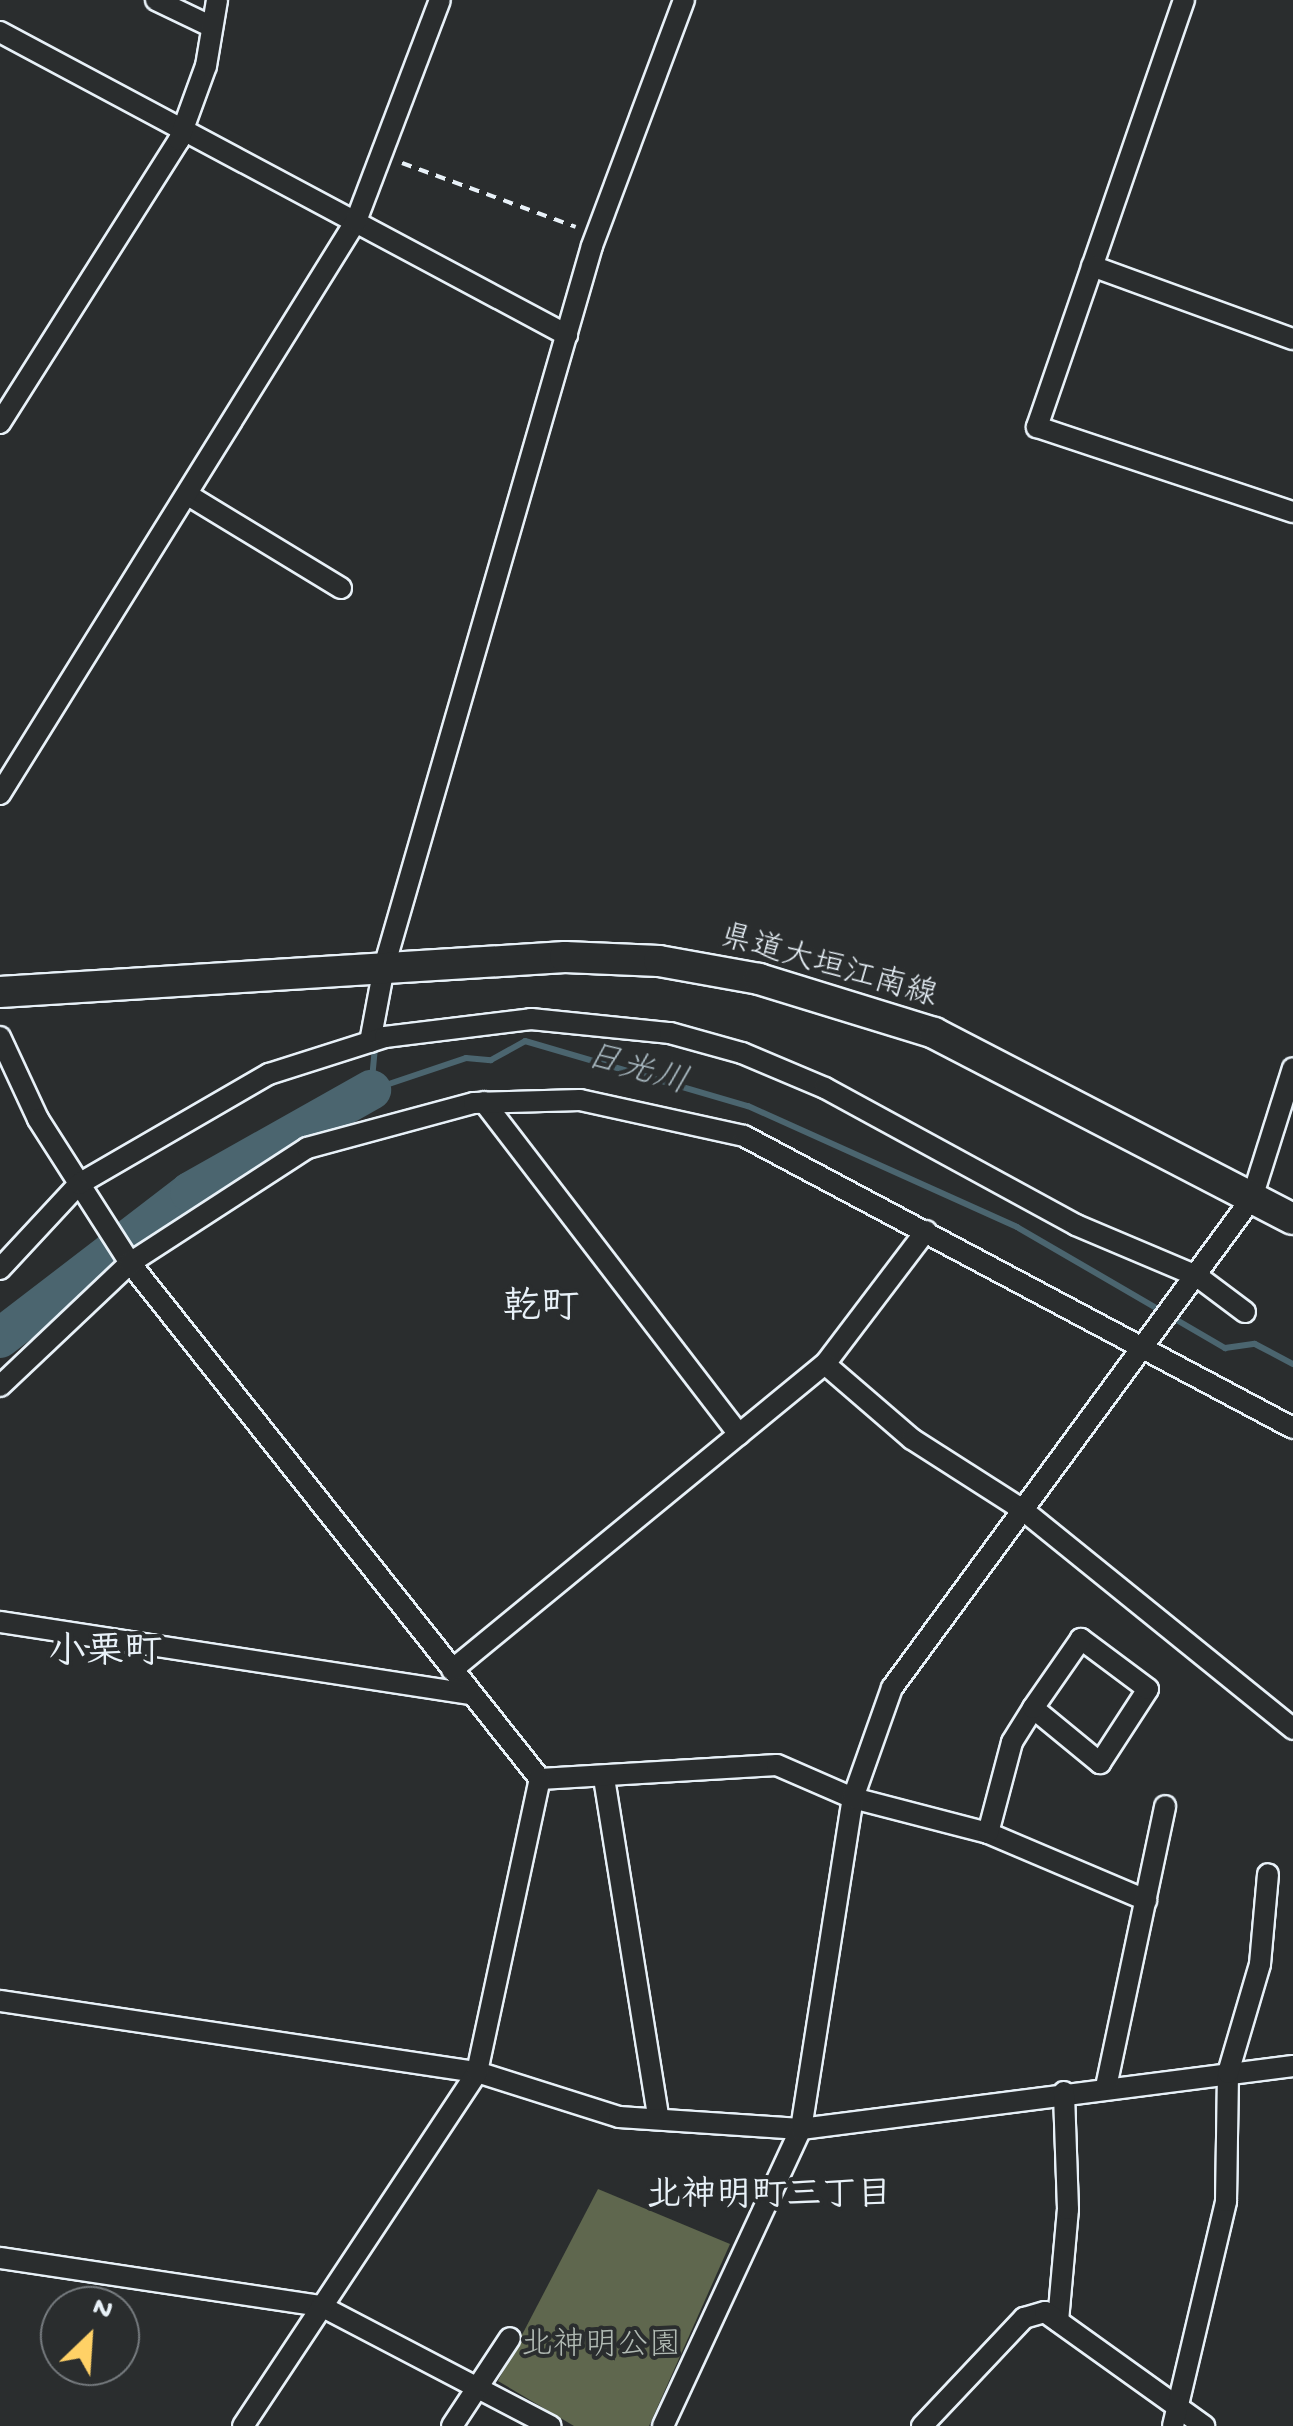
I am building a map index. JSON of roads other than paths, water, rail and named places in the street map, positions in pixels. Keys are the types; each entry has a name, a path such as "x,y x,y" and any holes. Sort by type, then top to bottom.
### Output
{"main road":[{"name":"県道大垣江南線","path":"0,992 584,958 658,961 759,979 934,1033 1293,1219"}],"street":[{"path":"156,0 210,26"},
{"path":"0,423 182,133 206,66 217,0"},
{"path":"0,794 356,221 384,156 440,0"},
{"path":"370,1042 384,968 596,234 684,0"},
{"path":"1184,0 1037,426 1293,512"},
{"path":"0,32 182,133 567,335"},
{"path":"1092,266 1293,339"},
{"path":"188,495 341,588"},
{"path":"0,1269 81,1188 270,1074 370,1042 531,1019 670,1033 742,1053 825,1088 1076,1226 1194,1279 1245,1312"},
{"path":"0,1037 81,1188 128,1261 540,1779"},
{"path":"663,2426 801,2129 852,1798 892,1688 1252,1198 1293,1068"},
{"path":"0,1386 128,1261 307,1148 484,1102 580,1100 684,1117 803,1163 926,1231 1146,1340 1293,1428"},
{"path":"484,1102 739,1434"},
{"path":"452,1670 825,1364 926,1231"},
{"path":"825,1364 912,1439 1022,1510 1293,1729"},
{"path":"0,1622 471,1694"},
{"path":"988,1833 1012,1742 1032,1708 1081,1639 1148,1689 1100,1763 1032,1708"},
{"path":"540,1779 777,1765 852,1798 988,1833 1146,1900"},
{"path":"604,1778 658,2116"},
{"path":"243,2426 477,2072 540,1779"},
{"path":"1106,2087 1165,1806"},
{"path":"1177,2418 1226,2201 1228,2073 1260,1964 1268,1874"},
{"path":"0,2001 477,2072 619,2117 658,2116 801,2129 1064,2092 1293,2066"},
{"path":"1058,2322 1068,2209 1064,2092"},
{"path":"0,2258 320,2306 551,2426"},
{"path":"922,2426 1024,2318 1045,2312 1177,2418 1204,2426"},
{"path":"452,2426 482,2387 510,2338"}],"waterway":[{"name":"日光川","path":"375,1047 371,1090 466,1058 491,1060 525,1041 748,1106 1017,1227 1225,1348 1255,1344 1293,1364"},
{"name":"日光川","path":"0,1338 190,1192 371,1090"}],"district":[{"name":"乾町","path":"541,1311"},
{"name":"小栗町","path":"105,1656"},
{"name":"北神明町三丁目","path":"769,2198"}],"park label":[{"name":"北神明公園","path":"601,2347"}]}
